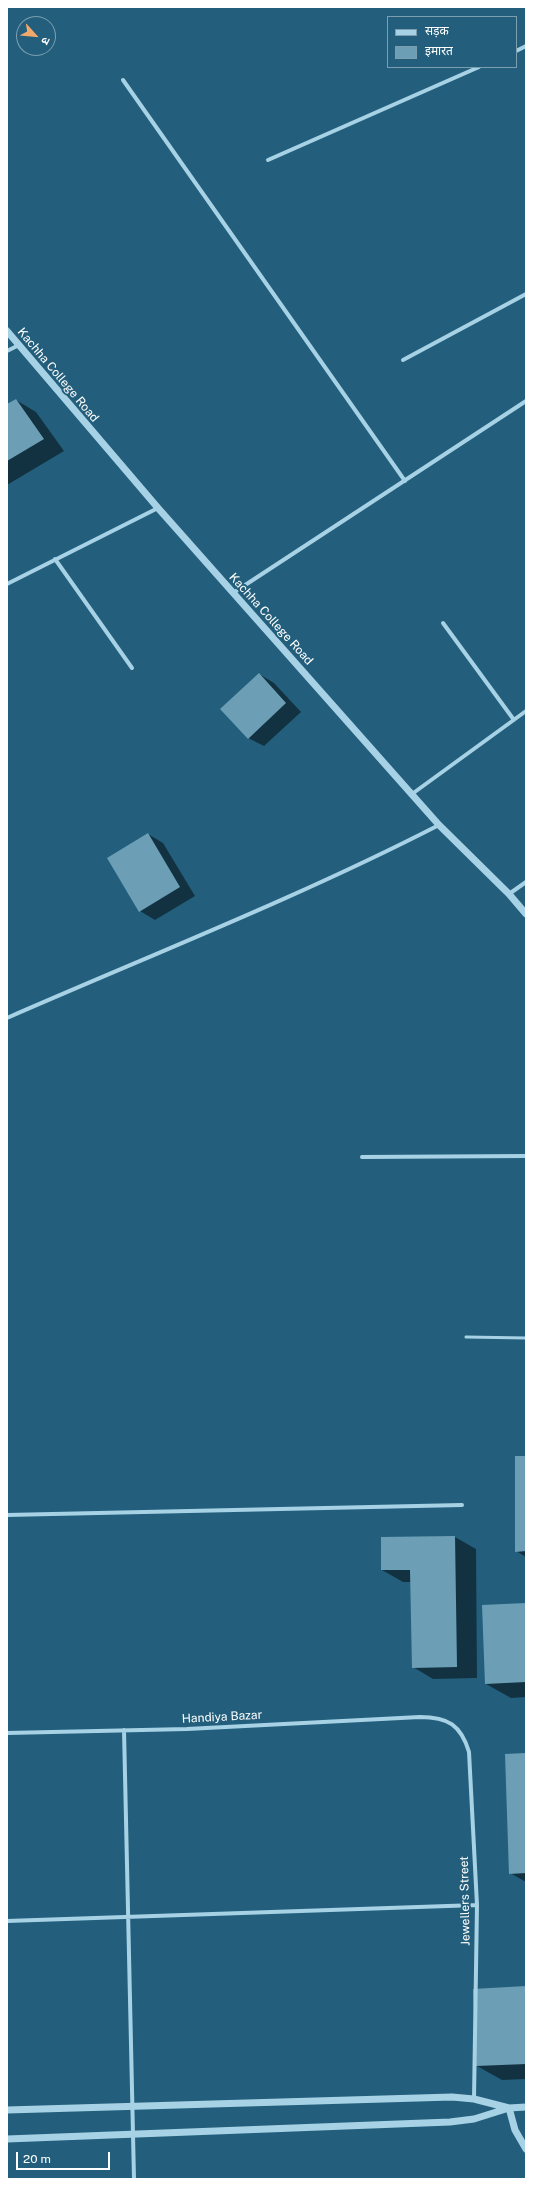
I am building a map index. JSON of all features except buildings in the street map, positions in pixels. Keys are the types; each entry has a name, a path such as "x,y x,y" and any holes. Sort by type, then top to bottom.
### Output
{"street":[{"path":"517,50 526,46"},
{"path":"268,160 477,68"},
{"path":"123,80 405,481"},
{"path":"403,360 526,294"},
{"name":"Kachha College Road","path":"7,331 158,508 439,825 509,894 526,914"},
{"path":"7,351 18,345"},
{"path":"234,593 526,401"},
{"path":"7,584 158,508"},
{"path":"55,560 132,668"},
{"path":"443,622 514,720"},
{"path":"412,794 526,711"},
{"path":"7,1018 300,892 388,852 439,825"},
{"path":"509,894 526,882"},
{"path":"362,1157 526,1156"},
{"path":"7,1515 462,1505"},
{"name":"Handiya Bazar","path":"7,1733 124,1730 437,1717"},
{"name":"Jewellers Street","path":"437,1717 454,1725 464,1737 469,1752 477,1905 474,2099"},
{"path":"124,1730 134,2179"},
{"path":"7,1921 477,1905"},
{"path":"7,2110 133,2105 452,2097 474,2099 509,2108"},
{"path":"7,2139 450,2122 474,2119 509,2108 526,2107"},
{"path":"509,2108 515,2130 526,2149"}],"lane":[{"path":"466,1336 526,1338"}]}
